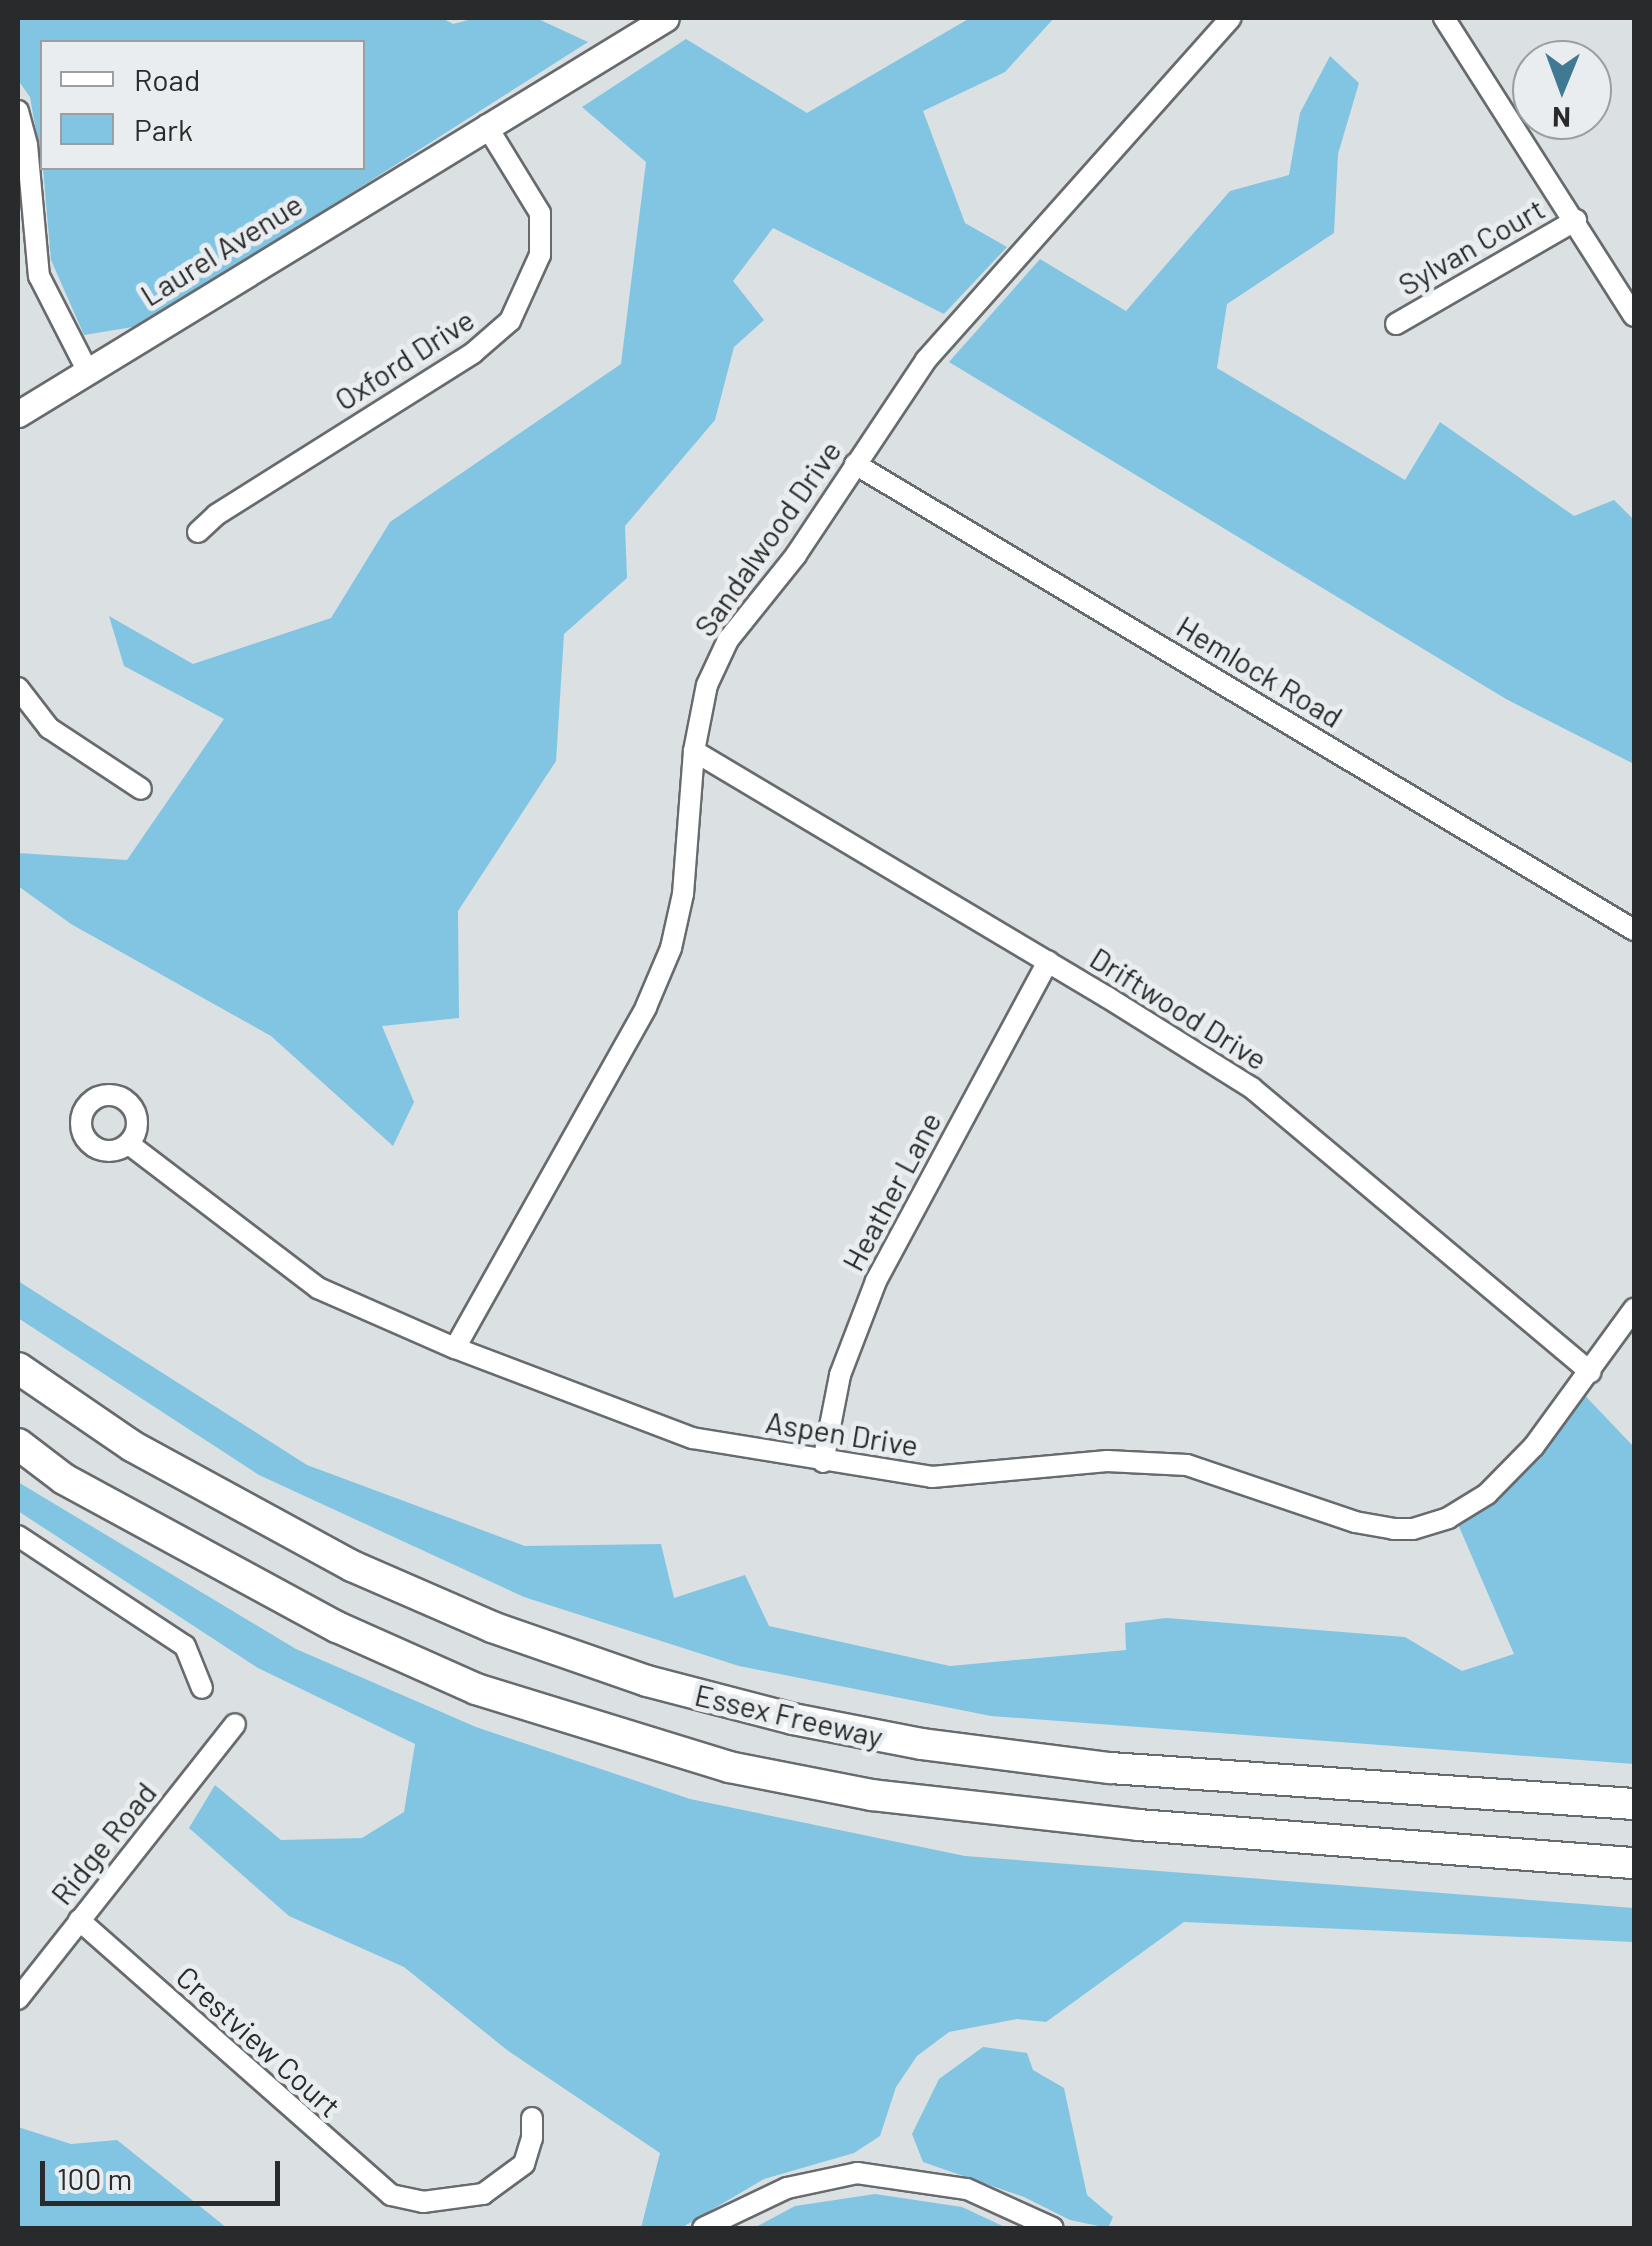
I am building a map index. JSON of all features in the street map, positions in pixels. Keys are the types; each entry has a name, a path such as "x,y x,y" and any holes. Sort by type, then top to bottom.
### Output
{"highway":[{"name":"Essex Freeway","path":"18,1368 132,1446 352,1566 492,1627 665,1686 792,1719 922,1744 1110,1768 1634,1804"},
{"name":"Essex Freeway","path":"18,1444 64,1479 337,1628 476,1688 729,1767 872,1796 1138,1825 1634,1863"}],"main road":[{"name":"Laurel Avenue","path":"18,414 486,124 666,18"}],"street":[{"name":"Sandalwood Drive","path":"455,1348 646,1008 670,948 683,894 694,751 707,685 728,640 796,555 903,390 981,294 1231,18"},
{"path":"1444,18 1634,316"},
{"path":"18,112 27,146 39,276 86,370"},
{"name":"Oxford Drive","path":"198,532 216,515 473,353 510,321 540,254 540,213 486,124"},
{"name":"Sylvan Court","path":"1396,324 1576,220"},
{"name":"Hemlock Road","path":"855,464 1634,930"},
{"path":"18,688 49,728 142,790"},
{"name":"Driftwood Drive","path":"694,751 1048,961 1252,1088 1591,1372"},
{"name":"Heather Lane","path":"823,1462 840,1375 876,1281 1048,961"},
{"name":"Aspen Drive","path":"129,1144 318,1288 455,1348 692,1438 932,1477 1107,1461 1187,1465 1355,1522 1413,1530 1448,1518 1487,1494 1534,1446 1634,1309"},
{"path":"18,1536 185,1646 202,1688"},
{"name":"Ridge Road","path":"18,1999 236,1724"},
{"name":"Crestview Court","path":"80,1920 391,2196 422,2202 455,2201 505,2182 524,2164 532,2138 532,2118"},
{"path":"703,2228 787,2188 857,2173 967,2189 1053,2228"}],"green space":[{"path":"18,18 442,18 453,24 476,18 536,18 588,42 145,325 84,335 51,260 43,170 365,170 365,40 40,40 40,154 30,97 18,80"},
{"path":"970,18 1054,18 1005,72 923,111 965,223 1007,247 944,314 773,228 733,281 764,320 734,347 715,420 625,526 627,578 564,634 556,761 458,911 459,1018 382,1026 414,1102 393,1146 271,1036 71,924 18,886 18,853 127,860 224,719 124,666 109,616 193,664 331,618 390,522 621,364 646,162 582,107 686,39 807,113"},
{"path":"1330,56 1359,83 1338,154 1334,233 1227,304 1217,368 1405,480 1440,422 1574,516 1614,500 1634,520 1634,764 1506,699 949,362 1040,259 1126,311 1230,191 1289,175 1300,113"},
{"path":"18,1281 307,1465 525,1546 661,1544 674,1598 745,1575 769,1626 950,1666 1126,1650 1125,1623 1166,1618 1405,1637 1462,1671 1514,1654 1457,1522 1572,1382 1634,1447 1634,1764 991,1716 739,1666 524,1597 259,1475 18,1318"},
{"path":"18,1482 296,1649 476,1727 690,1799 965,1856 1634,1908 1634,1942 1184,1922 1046,2022 1017,2019 949,2032 917,2056 896,2087 880,2136 854,2153 764,2179 681,2228 641,2228 660,2153 507,2050 404,1967 289,1916 189,1828 215,1785 281,1840 362,1838 404,1812 415,1744 258,1668 18,1511"},
{"path":"983,2047 1027,2053 1033,2070 1064,2088 1087,2195 1113,2217 1108,2228 1070,2220 1024,2197 923,2162 912,2134 939,2079"},
{"path":"18,2127 71,2144 117,2140 227,2228 18,2228"},
{"path":"875,2194 962,2207 1007,2228 754,2228 795,2206"}]}
